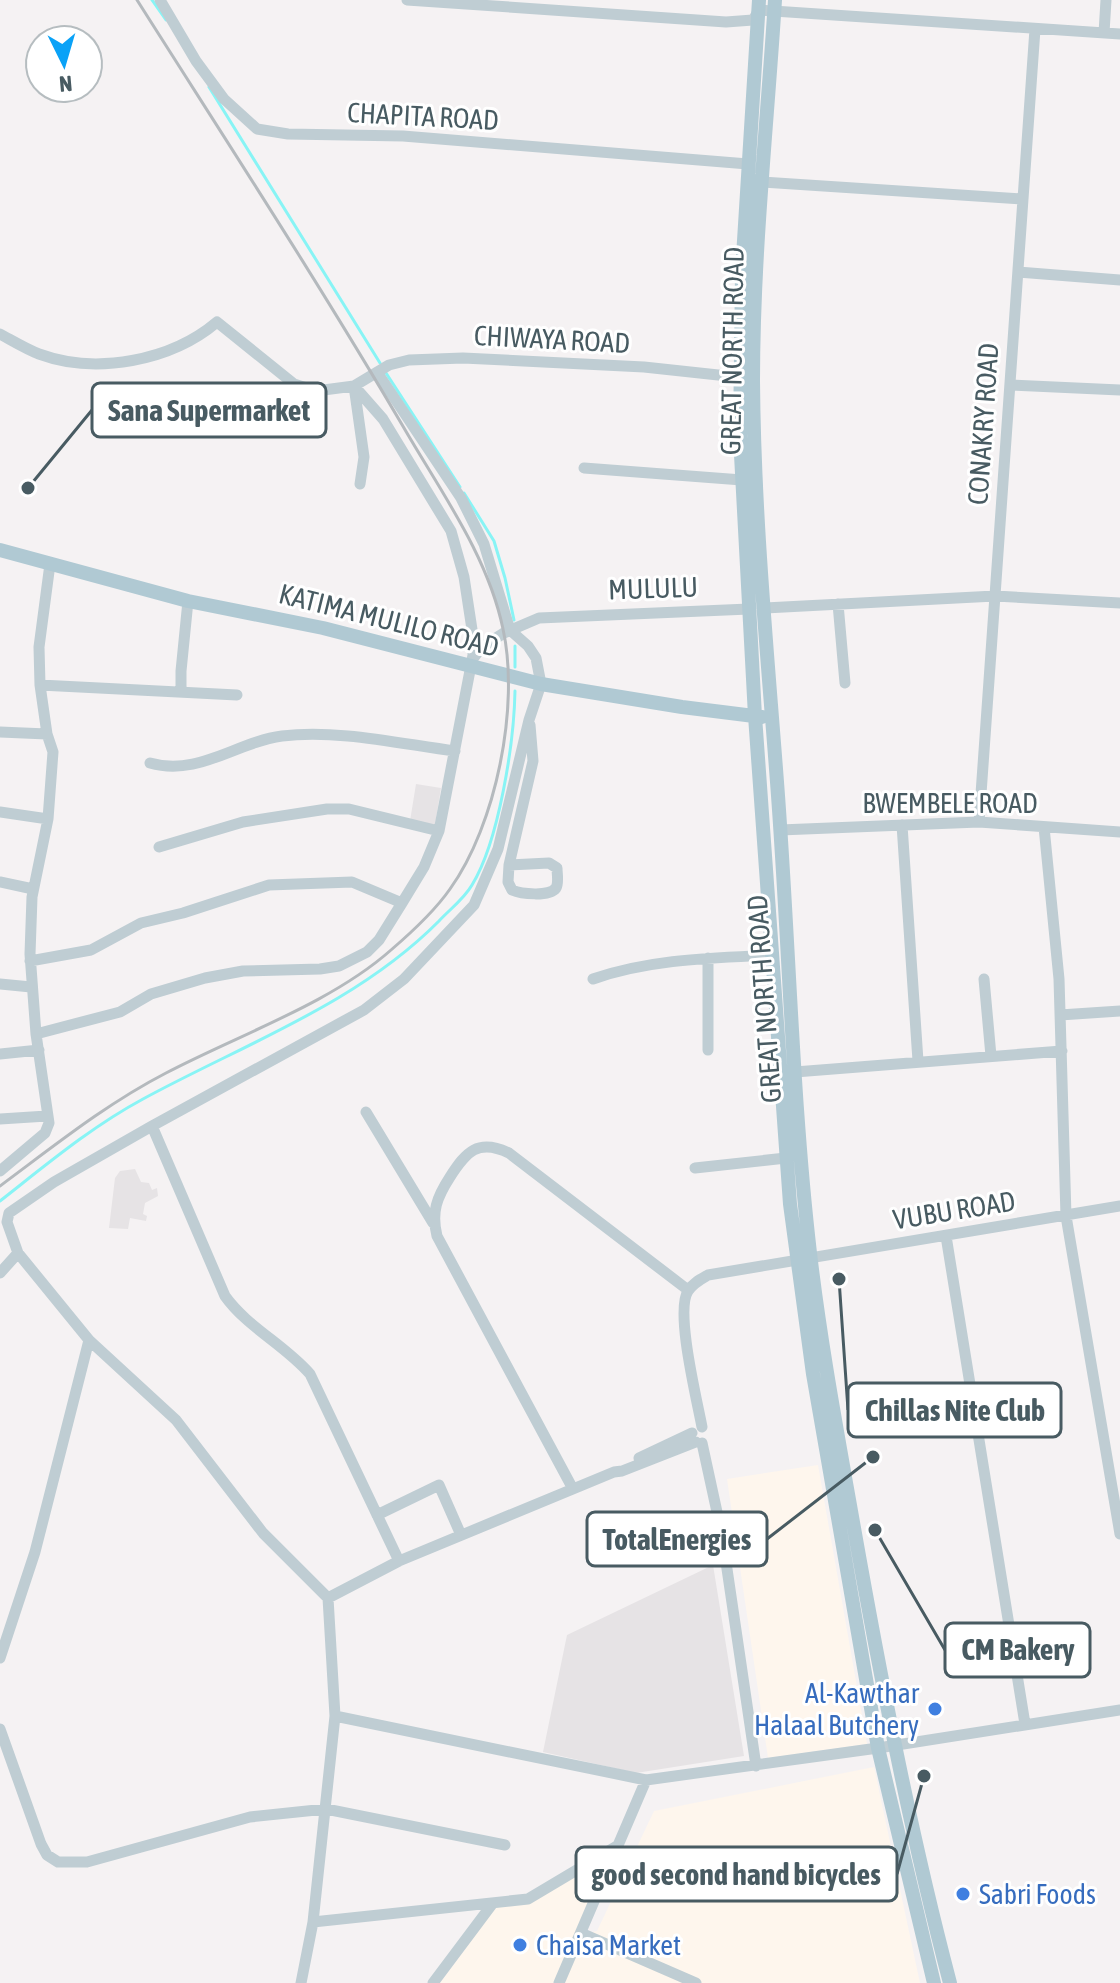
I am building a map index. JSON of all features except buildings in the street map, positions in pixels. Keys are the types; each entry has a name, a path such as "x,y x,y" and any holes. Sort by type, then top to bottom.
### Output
{"main road":[{"name":"GREAT NORTH ROAD","path":"767,5 748,164 742,480 786,1158 850,1504 886,1747 934,1983"},
{"name":"GREAT NORTH ROAD","path":"767,5 762,182 746,378 780,830 803,1259"},
{"name":"KATIMA MULILO ROAD","path":"0,550 188,601 323,628 471,663 541,684 682,707 770,717"},
{"name":"GREAT NORTH ROAD","path":"886,1747 950,1983"}],"street":[{"name":"CHAPITA ROAD","path":"160,0 205,74 224,99 257,129 288,134 403,136 748,164"},
{"path":"407,0 726,22 753,20 767,5 1120,34"},
{"path":"1104,33 1106,0"},
{"name":"CONAKRY ROAD","path":"979,822 1035,29"},
{"path":"762,182 1023,199"},
{"path":"1018,272 1120,280"},
{"path":"0,334 40,355 95,365 170,350 203,334 217,322 303,389 316,391 354,386"},
{"name":"CHIWAYA ROAD","path":"354,386 389,365 409,360 463,358 644,367 746,378"},
{"path":"301,1983 313,1922 335,1716 328,1598 263,1533 176,1420 89,1340 18,1253 7,1222 9,1213 54,1182 364,1010 404,979 474,905 498,849 529,720 541,684 536,658 510,630 484,544 461,498 377,372"},
{"path":"1010,385 1120,390"},
{"path":"354,386 364,457 360,484"},
{"path":"36,1034 120,1012 151,994 219,975 339,966 355,959 379,940 424,867 439,831 471,663 473,636 464,577 451,531 383,419 354,386"},
{"path":"584,468 742,480"},
{"path":"0,1171 48,1128 30,961 33,889 48,819 53,752 47,734 40,685 39,647 50,564"},
{"path":"765,608 995,596 1120,603"},
{"path":"181,692 188,601"},
{"path":"838,604 845,683"},
{"name":"MULULU","path":"471,663 482,647 510,630 539,618 749,609"},
{"path":"40,685 237,695"},
{"path":"509,865 549,863 557,868 558,885 549,892 519,893 512,890 508,882 509,865 533,761 534,746 529,720"},
{"path":"0,732 47,734"},
{"path":"150,763 164,767 193,766 281,736 344,736 455,751"},
{"path":"159,847 243,822 327,809 349,809 439,831"},
{"path":"0,812 48,819"},
{"name":"BWEMBELE ROAD","path":"780,830 979,822 1120,832"},
{"path":"902,825 918,1061"},
{"path":"1044,827 1057,936 1066,1216 1120,1534"},
{"path":"0,882 33,889"},
{"path":"30,961 91,950 141,923 269,885 352,882 402,903"},
{"path":"593,979 637,967 708,958 772,955"},
{"path":"708,958 708,1050"},
{"path":"984,979 991,1056"},
{"path":"0,984 31,987"},
{"path":"1060,1015 1120,1011"},
{"path":"0,1054 39,1050"},
{"path":"795,1072 1062,1051"},
{"path":"366,1112 434,1224 573,1489"},
{"path":"0,1119 47,1116"},
{"path":"152,1126 225,1296 237,1311 300,1362 310,1374 399,1561"},
{"path":"434,1224 434,1206 440,1192 464,1155 484,1147 498,1147 688,1290 683,1315 698,1436 722,1535 756,1766"},
{"path":"695,1168 786,1158"},
{"name":"VUBU ROAD","path":"688,1290 708,1275 1120,1206"},
{"path":"946,1236 1025,1724"},
{"path":"0,1273 18,1253"},
{"path":"0,1658 35,1552 89,1340"},
{"path":"328,1598 399,1561 698,1436"},
{"path":"377,1515 439,1485 461,1535"},
{"path":"335,1716 646,1780 886,1747 1120,1710"},
{"path":"0,1729 41,1844 47,1855 58,1862 87,1862 250,1817 326,1809 505,1845"},
{"path":"559,1983 646,1780"},
{"path":"313,1922 528,1899 617,1846"},
{"path":"433,1983 493,1903"},
{"path":"581,1933 696,1983"}],"shaded area":[{"path":"416,784 441,788 435,825 410,821"},
{"path":"135,1169 141,1182 149,1183 152,1190 157,1188 158,1196 145,1203 143,1214 147,1216 146,1221 130,1218 128,1229 109,1228 115,1178 120,1171"},
{"path":"818,1465 867,1744 768,1758 727,1479"},
{"path":"713,1565 744,1756 636,1773 543,1752 567,1635"},
{"path":"874,1767 920,1983 563,1983 583,1934 597,1931 654,1811"},
{"name":"Chaisa Market","path":"611,1855 557,1983 440,1983 496,1907 529,1902"}],"waterway":[{"path":"152,0 166,20"},
{"path":"209,87 380,363"},
{"path":"386,373 460,487"},
{"path":"464,493 494,541 514,620"},
{"path":"515,646 515,667"},
{"path":"0,1201 69,1147 124,1110 298,1020 372,976 407,950 456,904 469,890 482,866 497,818 512,737 515,691"}],"railway":[{"path":"0,1186 122,1098 166,1073 312,1003 367,969 407,936 444,897 466,863 491,799 506,728 508,693 503,629 496,602 475,550 339,320 137,0"}],"place":[{"name":"Sana Supermarket","path":"28,488"},
{"name":"Chillas Nite Club","path":"839,1279"},
{"name":"TotalEnergies","path":"873,1457"},
{"name":"CM Bakery","path":"875,1530"},
{"name":"Al-Kawthar Halaal Butchery","path":"935,1709"},
{"name":"good second hand bicycles","path":"924,1776"},
{"name":"Sabri Foods","path":"963,1894"},
{"name":"Chaisa Market","path":"520,1945"}]}
